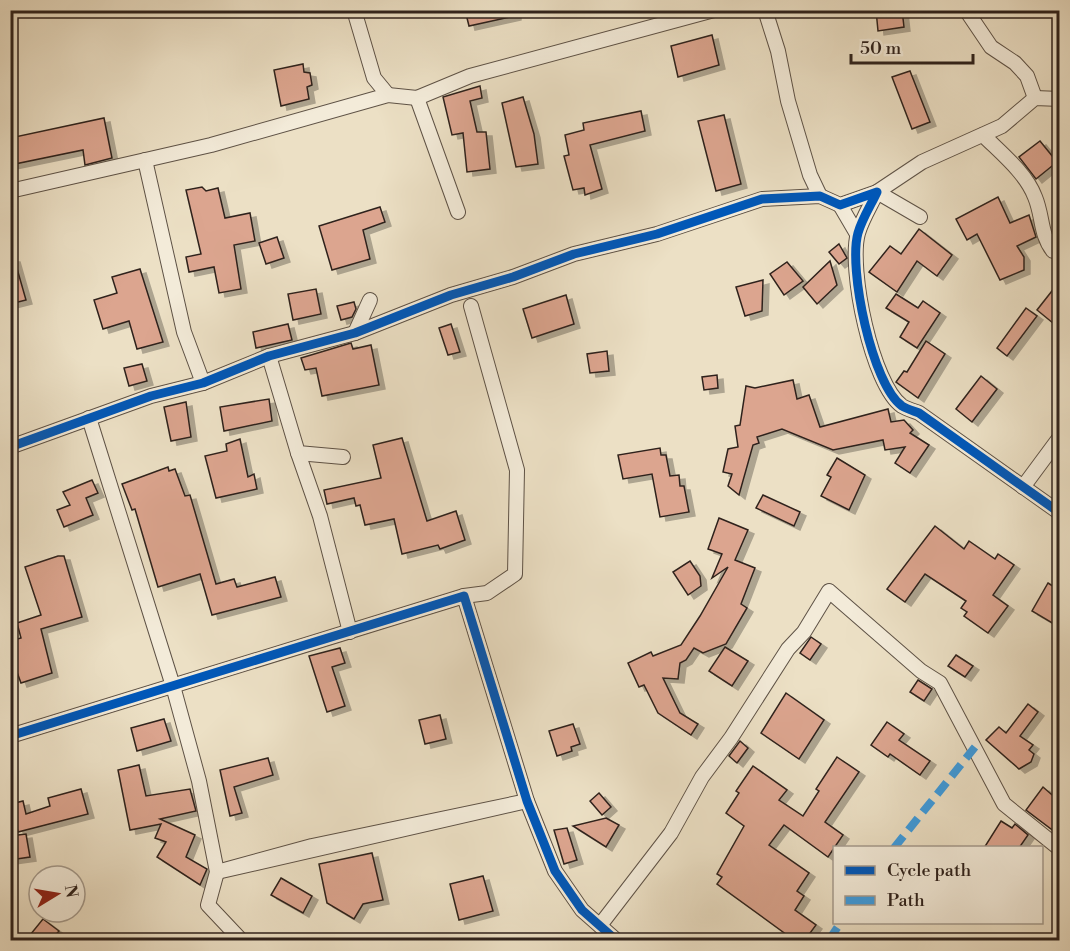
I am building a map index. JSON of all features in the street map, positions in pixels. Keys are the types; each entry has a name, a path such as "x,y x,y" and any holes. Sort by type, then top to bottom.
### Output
{"street":[{"path":"354,10 363,47 374,78 388,95"},
{"path":"10,191 211,145 388,95 417,98 470,76 714,10"},
{"path":"765,10 778,51 788,101 810,174 820,196"},
{"path":"966,10 991,47 1015,63 1027,76 1035,98"},
{"path":"417,98 458,212"},
{"path":"840,206 877,192 922,162 1002,126 1035,98 1059,99"},
{"path":"983,135 1012,164 1035,196 1044,240 1053,251 1059,249"},
{"path":"145,160 184,332 203,383"},
{"path":"877,192 920,217"},
{"path":"877,192 857,234 857,288 865,327 882,379 901,406 919,413 1059,513"},
{"path":"10,447 151,396 203,383 269,356 355,333 451,295 513,277 574,254 657,234 762,199 820,196 840,206 857,234"},
{"path":"355,333 370,300"},
{"path":"10,736 464,596 486,593 515,574 517,470 471,306"},
{"path":"269,356 298,453 320,516 350,632"},
{"path":"89,418 173,686 199,782 217,872 208,905 241,940"},
{"path":"1023,487 1059,437"},
{"path":"298,453 343,457"},
{"path":"601,924 671,833 702,777 731,738 788,649 804,632 829,591 913,664 940,683 1004,804 1059,849"},
{"path":"464,596 527,801 555,870 582,910 601,924 616,940"},
{"path":"217,872 312,846 527,801"}],"building":[{"path":"465,10 515,10 515,16 469,26"},
{"path":"876,10 902,10 904,27 878,31"},
{"path":"712,35 719,65 678,77 671,46"},
{"path":"303,64 304,72 310,73 312,85 307,87 309,99 281,106 274,70"},
{"path":"910,71 930,122 912,129 892,77"},
{"path":"480,86 482,98 470,101 477,132 486,132 490,169 467,172 463,133 452,135 443,97"},
{"path":"523,97 534,134 538,164 516,167 502,103"},
{"path":"641,111 645,131 590,145 602,189 585,195 584,188 573,190 564,156 569,155 565,135 584,130 583,123"},
{"path":"724,115 741,184 716,191 698,121"},
{"path":"104,118 112,158 85,165 83,150 10,165 10,138"},
{"path":"1040,141 1057,162 1036,179 1019,157"},
{"path":"202,187 206,191 218,188 225,218 250,213 255,241 234,245 241,289 219,293 214,267 189,272 186,257 201,254 186,190"},
{"path":"998,197 1010,223 1029,215 1036,237 1017,246 1024,257 1024,270 1000,280 977,234 967,240 956,219"},
{"path":"380,207 385,222 363,230 370,259 332,270 319,226"},
{"path":"919,229 952,255 937,276 917,261 897,292 869,272 890,246 901,254"},
{"path":"277,237 284,258 266,264 259,243"},
{"path":"839,244 847,258 839,264 829,252"},
{"path":"10,258 14,258 26,300 10,304"},
{"path":"830,261 837,285 817,304 803,287"},
{"path":"787,262 803,281 784,295 770,274"},
{"path":"140,269 163,342 137,349 129,321 103,329 94,300 117,293 112,277"},
{"path":"763,280 762,311 745,316 736,287"},
{"path":"1059,282 1059,328 1037,310"},
{"path":"316,289 321,314 293,320 288,294"},
{"path":"896,294 918,308 923,301 940,313 917,348 900,337 909,322 886,308"},
{"path":"566,295 574,324 532,338 523,309"},
{"path":"354,302 356,309 352,317 341,320 337,306"},
{"path":"1026,308 1037,316 1007,356 997,348"},
{"path":"288,324 292,340 256,348 253,332"},
{"path":"451,324 460,352 448,355 439,328"},
{"path":"926,341 945,354 918,398 896,382 904,371 907,372"},
{"path":"351,343 353,349 371,345 379,385 322,396 316,368 305,370 301,358"},
{"path":"607,351 609,371 590,373 587,354"},
{"path":"142,364 147,381 129,386 124,368"},
{"path":"717,375 718,388 704,390 702,377"},
{"path":"981,376 997,389 972,422 956,409"},
{"path":"793,380 797,399 809,395 820,427 888,409 891,422 904,420 913,430 910,433 929,445 910,473 895,463 905,447 885,450 883,440 833,450 782,429 757,437 759,443 753,445 739,495 728,486 732,474 723,472 728,449 738,447 735,426 740,425 746,386 755,388"},
{"path":"269,399 272,421 224,431 220,407"},
{"path":"186,402 191,437 171,441 164,407"},
{"path":"402,438 427,521 456,511 465,540 440,549 438,545 402,554 394,519 365,525 360,505 356,506 354,498 327,504 324,490 381,478 373,445"},
{"path":"240,439 248,477 254,474 257,489 216,498 205,456 227,451 226,444"},
{"path":"660,448 661,455 666,455 670,476 679,475 680,486 684,486 689,512 660,517 652,474 623,479 618,455"},
{"path":"837,458 865,475 849,510 821,496 831,477 827,475"},
{"path":"168,467 169,471 175,469 185,496 190,495 216,584 234,579 237,587 275,577 281,597 212,615 200,574 158,587 135,509 132,510 122,484"},
{"path":"92,480 98,493 86,498 93,515 64,527 57,510 70,505 63,492"},
{"path":"763,495 800,512 794,526 756,508"},
{"path":"719,518 748,530 735,560 755,568 741,604 747,608 726,644 703,653 694,648 686,660 680,663 678,679 663,678 680,713 698,724 691,735 658,713 644,685 639,687 628,663 651,652 653,656 681,645 700,616 728,567 712,578 722,554 708,549"},
{"path":"935,526 964,549 969,541 995,559 998,554 1014,565 993,595 1008,606 988,633 964,616 967,612 961,608 966,601 925,574 905,602 887,589"},
{"path":"64,556 82,617 41,629 52,673 21,683 10,653 10,641 21,638 17,623 41,615 25,567"},
{"path":"690,561 700,576 701,586 688,595 673,572"},
{"path":"1048,583 1059,590 1059,627 1032,611"},
{"path":"811,637 821,644 810,660 800,653"},
{"path":"725,647 748,661 732,686 709,671"},
{"path":"340,648 345,663 332,667 345,706 327,712 309,656"},
{"path":"956,655 973,666 965,677 948,666"},
{"path":"918,680 932,689 924,701 910,692"},
{"path":"786,693 824,720 799,759 761,733"},
{"path":"1028,704 1038,712 1020,736 1033,745 1029,750 1034,754 1031,762 1019,769 986,740 999,727 1006,733"},
{"path":"440,715 446,739 425,744 419,720"},
{"path":"164,719 171,741 137,751 131,728"},
{"path":"887,722 904,734 899,740 930,761 920,775 890,754 888,757 871,745"},
{"path":"573,724 580,744 571,747 572,751 557,756 549,731"},
{"path":"740,741 748,748 737,763 729,756"},
{"path":"837,757 859,772 825,822 843,835 836,846 833,846 828,857 784,825 769,845 809,873 797,891 804,896 795,910 816,925 805,940 794,940 717,884 722,877 717,874 744,826 726,813 739,793 736,791 753,766 787,790 779,800 803,816 819,791 816,789"},
{"path":"268,758 273,775 234,787 242,813 230,816 220,770"},
{"path":"139,765 146,796 190,789 196,811 160,819 195,835 186,857 207,869 200,885 157,857 166,842 155,838 161,824 130,830 118,770"},
{"path":"1043,787 1059,801 1059,835 1026,810"},
{"path":"81,789 88,814 18,832 11,804 23,801 26,814 50,806 48,798"},
{"path":"599,793 611,807 602,815 590,801"},
{"path":"606,818 619,825 606,847 573,826"},
{"path":"1001,821 1012,828 1015,824 1028,835 1020,846 985,846"},
{"path":"567,828 577,860 564,864 554,830"},
{"path":"26,834 30,857 10,860 10,836"},
{"path":"372,853 383,900 363,904 354,919 327,903 319,864"},
{"path":"483,876 493,911 459,920 450,884"},
{"path":"281,878 312,896 303,913 271,895"},
{"path":"39,924 50,924 59,931 51,940 26,940"}],"marked path":[{"path":"896,846 975,747"},
{"path":"829,940 840,924"}],"cycle path":[{"path":"10,447 151,396 203,383 269,356 355,333 451,295 513,277 574,254 657,234 762,199 820,196 840,205 877,192 858,233 856,272 872,351 891,394 902,406 919,413 1060,513"},
{"path":"10,736 464,596 527,801 555,871 582,910 616,940"}]}
